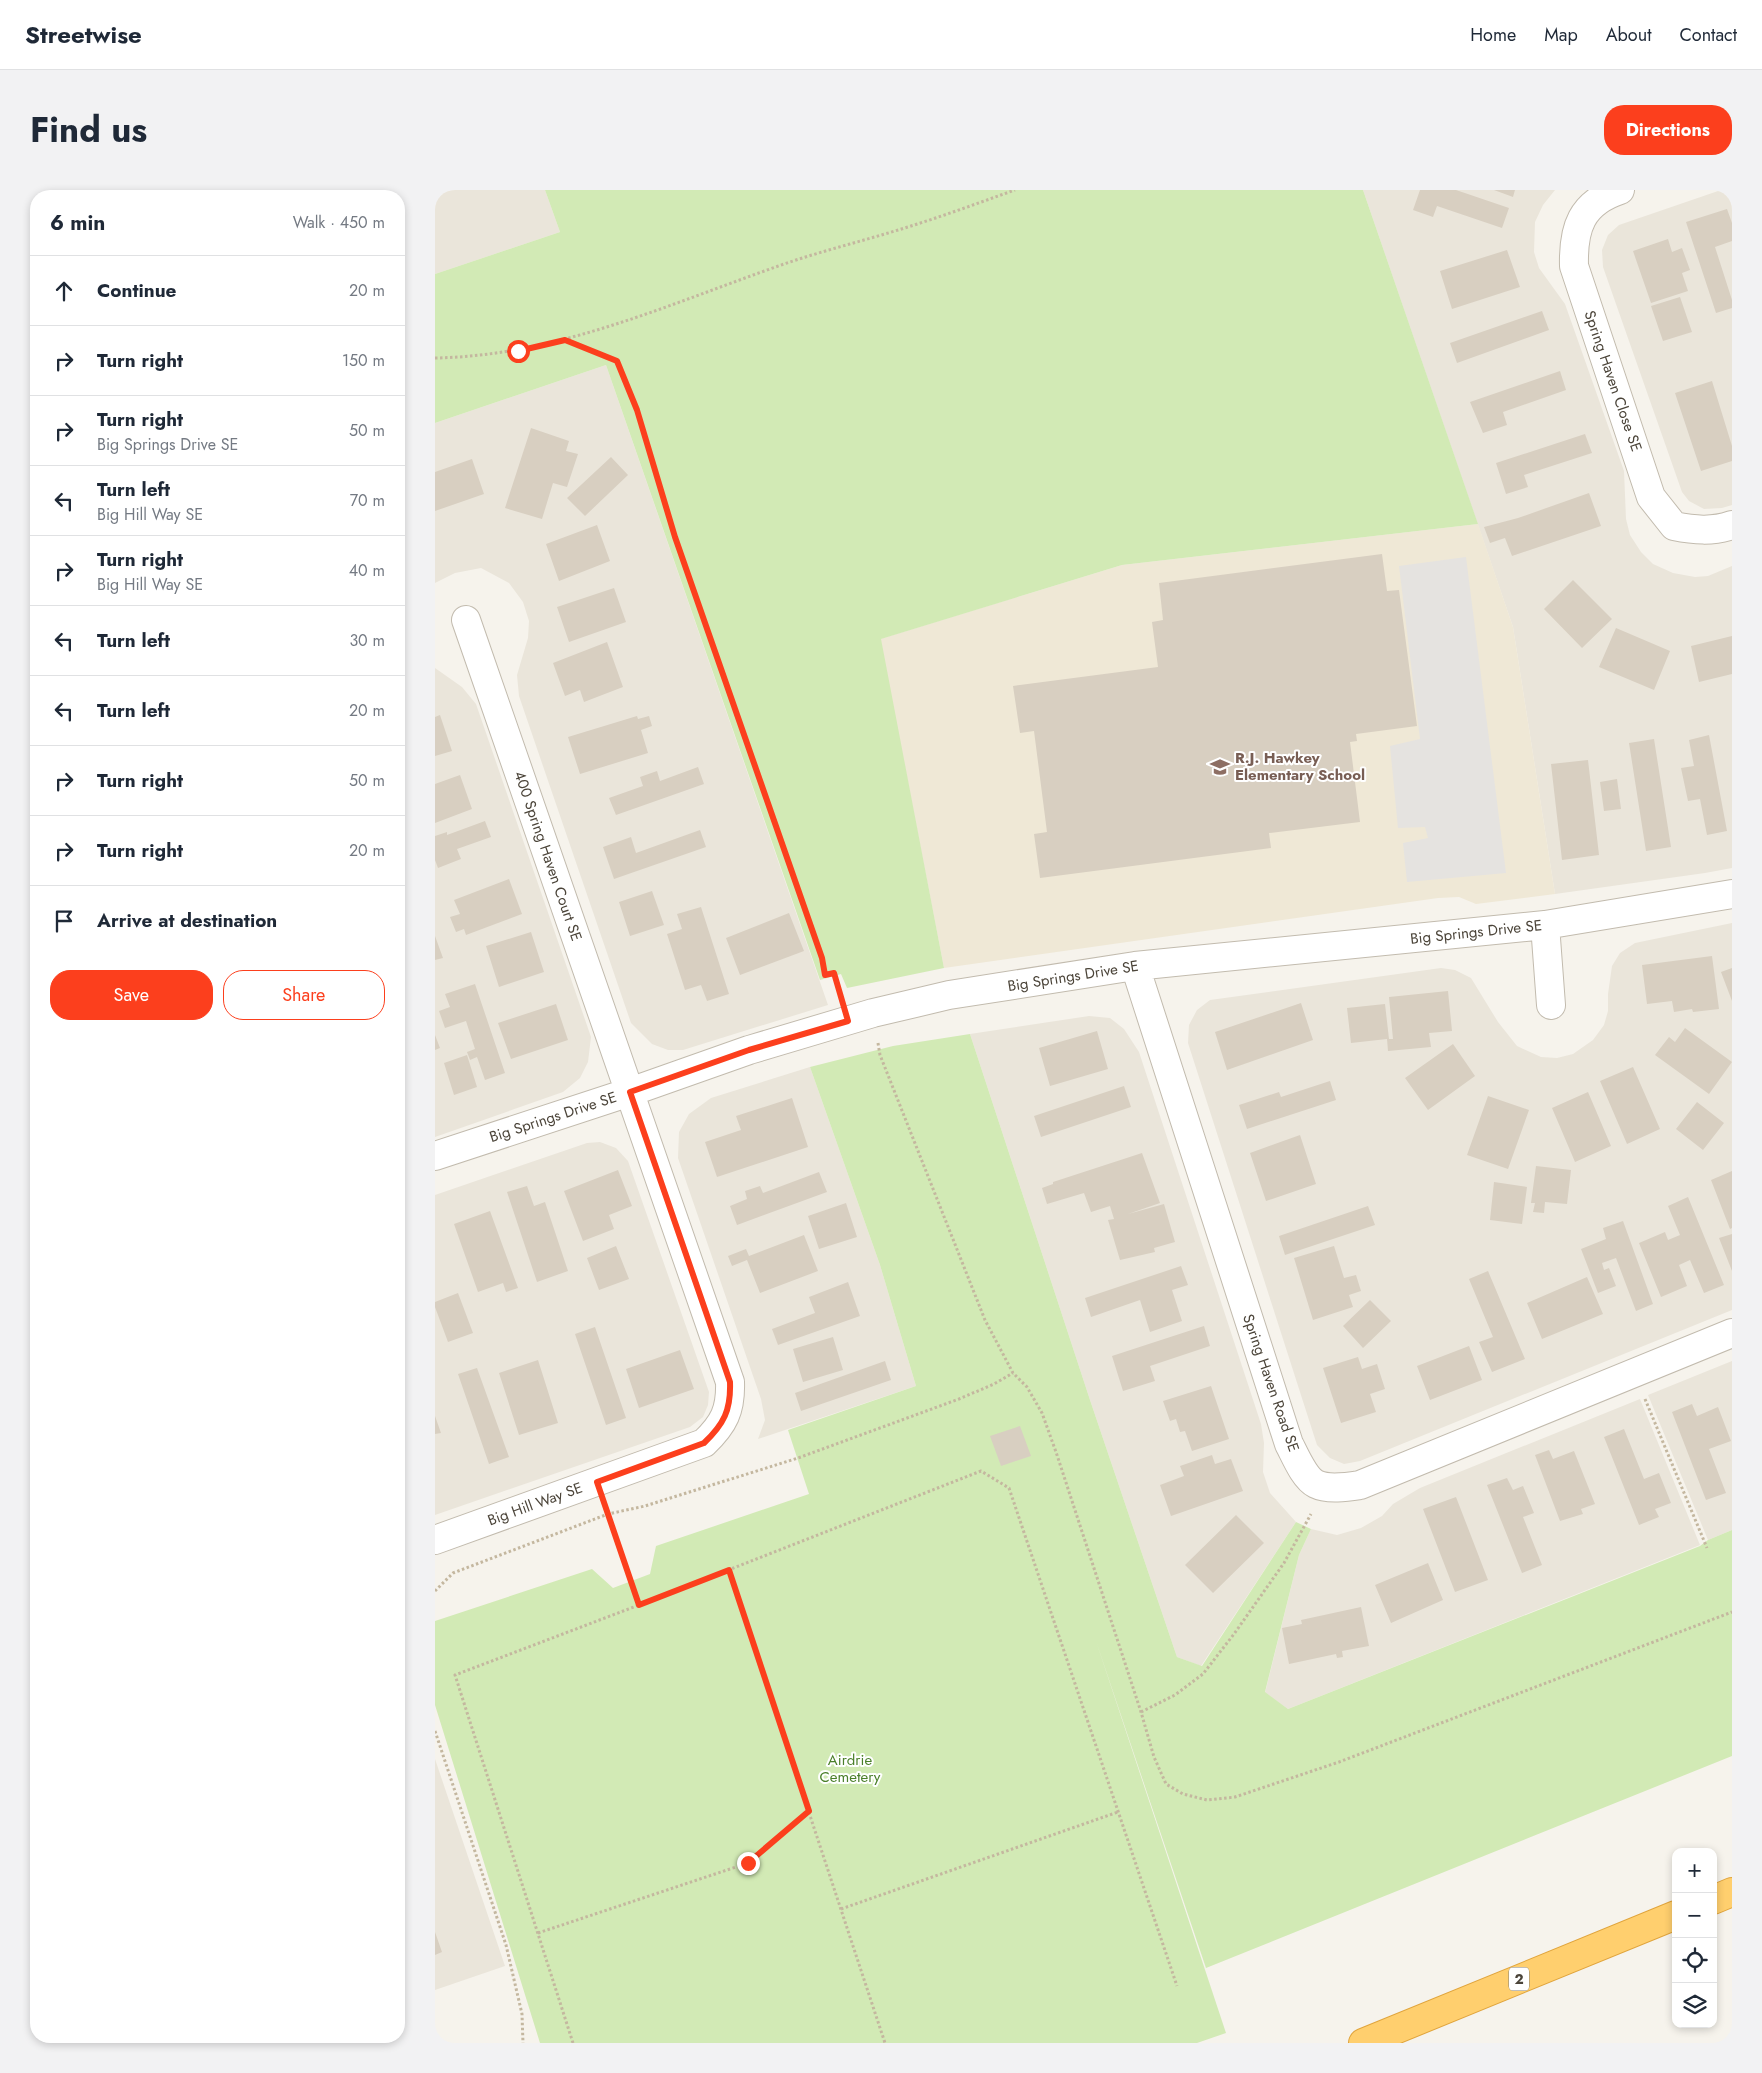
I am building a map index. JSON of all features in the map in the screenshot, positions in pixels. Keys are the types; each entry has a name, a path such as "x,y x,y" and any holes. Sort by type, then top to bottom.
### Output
{"highway":[{"path":"1717,1898 1732,1892"},
{"name":"2","path":"1363,2043 1672,1917"}],"street":[{"name":"Spring Haven Close SE","path":"1620,190 1606,195 1590,207 1580,222 1574,242 1574,266 1589,312 1651,497 1661,512 1674,526 1696,530 1721,529 1732,526"},
{"name":"400 Spring Haven Court SE","path":"466,620 630,1092"},
{"name":"Big Springs Drive SE","path":"435,1156 630,1092 749,1050 860,1017 949,995 1135,966 1545,925 1732,894"},
{"path":"1545,925 1551,1005"},
{"name":"Spring Haven Road SE","path":"1135,966 1289,1444 1300,1466 1315,1484 1323,1485"},
{"name":"Big Hill Way SE","path":"435,1540 704,1443 715,1432 726,1415 731,1400 730,1382 630,1092"},
{"path":"1323,1485 1336,1488 1360,1486 1732,1333"}],"path":[{"path":"435,358 467,358 518,351 565,340 704,294 771,268 912,226 1015,190"},
{"path":"565,340 617,361 637,410 675,537 819,949 825,975 834,973 880,1055 985,1320 1013,1373 1027,1387 1042,1413 1057,1452 1154,1757 1166,1784 1183,1794 1207,1800 1235,1797 1348,1758 1732,1612"},
{"path":"435,1591 453,1573 608,1514 645,1506 798,1458 959,1399 994,1384 1013,1373"},
{"path":"1634,1373 1707,1548"},
{"path":"573,2043 455,1674 639,1605 981,1471 1009,1488 1177,1986"},
{"path":"597,1482 639,1605"},
{"path":"1141,1712 1175,1695 1203,1674 1234,1634 1284,1562 1307,1523 1323,1485"},
{"path":"729,1570 885,2043"},
{"path":"435,1731 506,1945 521,2014 523,2043"},
{"path":"538,1933 748,1863 809,1811"},
{"path":"841,1909 1119,1812"}],"shaded area":[{"path":"435,190 545,190 560,232 435,274"},
{"path":"1363,190 1555,190 1543,205 1535,222 1534,252 1539,268 1565,304 1624,471 1626,519 1630,535 1641,552 1653,564 1673,573 1695,577 1708,576 1732,566 1732,868 1555,894 1513,627"},
{"path":"1721,190 1732,190 1732,505 1722,508 1704,509 1689,501 1682,492 1603,267 1602,250 1608,235 1619,225"},
{"path":"606,365 828,1005 683,1050 668,1050 652,1044 631,1023 519,696 517,675 528,638 529,621 523,602 509,583 481,568 455,573 435,583 435,423"},
{"name":"R.J. Hawkey Elementary School","path":"1478,524 1513,627 1555,894 1476,904 1459,897 1438,898 944,968 880,639 1122,565"},
{"path":"1466,557 1506,873 1407,882 1403,843 1428,838 1425,827 1398,828 1390,746 1420,739 1399,566"},
{"path":"435,668 462,687 476,704 591,1037 588,1062 580,1078 563,1092 435,1137"},
{"path":"1732,923 1732,1310 1360,1461 1344,1464 1330,1458 1317,1445 1188,1043 1189,1025 1197,1010 1210,1000 1441,968 1455,970 1471,978 1498,1022 1517,1046 1541,1057 1557,1058 1573,1054 1593,1040 1604,1025 1608,1011 1608,994 1612,966 1620,953 1635,943"},
{"path":"1089,1016 1110,1018 1124,1029 1139,1052 1261,1424 1264,1443 1263,1472 1270,1493 1296,1522 1201,1666 1177,1657 1090,1400 970,1034"},
{"path":"810,1067 880,1265 916,1386 758,1439 765,1420 761,1399 678,1158 679,1132 689,1114 711,1098"},
{"path":"600,1142 616,1148 628,1161 709,1392 708,1405 703,1417 690,1427 435,1515 435,1195 587,1143"},
{"path":"1732,1361 1732,1530 1708,1540 1648,1395"},
{"path":"1640,1399 1700,1545 1288,1709 1265,1693 1299,1555 1311,1529 1337,1535 1361,1528 1382,1516 1393,1504 1420,1488"},
{"path":"435,1759 505,1966 435,1990"}],"green space":[{"path":"545,190 1363,190 1478,524 1122,565 881,639 944,968 847,988 841,974 820,980 606,365 435,423 435,274 560,232"},
{"name":"Airdrie Cemetery","path":"970,1034 1090,1400 1177,1657 1202,1666 1296,1522 1311,1529 1299,1555 1265,1692 1288,1709 1700,1546 1708,1540 1732,1530 1732,1756 1206,1968 1096,1641 1226,2033 1197,2043 540,2043 435,1705 435,1621 592,1569 613,1588 650,1574 656,1546 809,1494 788,1430 916,1386 880,1265 810,1067 893,1046"}],"building":[{"path":"1420,190 1456,190 1509,208 1502,228 1437,206 1433,217 1413,210"},
{"path":"1494,190 1515,190 1513,197"},
{"path":"1727,209 1732,223 1732,241 1715,247 1732,300 1732,308 1716,313 1686,222"},
{"path":"1668,239 1672,252 1682,248 1690,270 1682,273 1688,291 1651,303 1633,251"},
{"path":"1507,250 1520,287 1452,309 1440,271"},
{"path":"1680,297 1692,332 1663,341 1651,306"},
{"path":"1542,311 1549,330 1457,363 1450,343"},
{"path":"1560,371 1566,390 1503,412 1507,425 1483,433 1470,402"},
{"path":"1712,381 1732,446 1732,461 1701,471 1675,393"},
{"path":"531,428 569,441 566,451 578,454 567,487 553,483 542,519 505,508"},
{"path":"1585,434 1592,453 1524,475 1528,487 1506,494 1496,463"},
{"path":"611,457 628,475 585,516 567,498"},
{"path":"472,459 484,494 435,511 435,472"},
{"path":"1589,493 1601,526 1512,556 1505,538 1490,543 1484,527 1518,518"},
{"path":"597,525 610,561 559,581 546,544"},
{"path":"1382,554 1387,591 1399,590 1417,726 1356,734 1357,741 1350,742 1360,822 1269,833 1271,848 1040,878 1034,834 1047,832 1034,731 1020,733 1013,686 1158,667 1152,622 1163,620 1159,583"},
{"path":"1573,580 1612,619 1582,648 1544,609"},
{"path":"614,588 626,622 569,642 557,607"},
{"path":"1616,628 1670,651 1654,690 1599,667"},
{"path":"1732,636 1732,674 1699,682 1691,646"},
{"path":"607,642 623,687 584,702 580,690 565,696 553,663"},
{"path":"440,715 452,751 435,756 435,717"},
{"path":"637,716 638,719 649,716 652,726 641,730 648,753 580,774 568,737"},
{"path":"1709,735 1727,831 1707,835 1700,799 1688,801 1681,768 1694,766 1689,740"},
{"path":"1654,739 1671,847 1646,851 1629,743"},
{"path":"1588,760 1599,855 1562,860 1551,764"},
{"path":"698,767 704,784 616,815 609,798 643,786 640,777 657,771 660,781"},
{"path":"460,775 472,809 435,823 435,784"},
{"path":"1617,779 1621,809 1604,811 1600,782"},
{"path":"485,821 491,837 457,849 461,859 438,868 435,860 435,836 447,832 447,835"},
{"path":"700,830 706,847 614,879 603,847 631,837 636,853"},
{"path":"509,879 522,914 466,935 464,929 456,932 450,917 460,914 454,900"},
{"path":"652,891 664,925 630,936 619,902"},
{"path":"701,907 729,994 707,1001 701,985 685,990 667,934 682,929 677,914"},
{"path":"789,913 804,951 740,975 726,938"},
{"path":"531,932 544,972 499,987 486,946"},
{"path":"435,936 443,958 435,960"},
{"path":"1712,956 1719,1009 1693,1012 1692,1009 1674,1012 1672,1001 1647,1004 1642,965"},
{"path":"1732,968 1732,1001 1721,972"},
{"path":"475,984 505,1073 485,1080 477,1057 470,1060 467,1052 475,1049 466,1021 445,1028 439,1011 450,1007 445,994"},
{"path":"1448,991 1452,1031 1429,1033 1431,1047 1388,1051 1387,1039 1351,1043 1347,1008 1385,1004 1389,1039 1393,1039 1389,997"},
{"path":"1301,1003 1313,1040 1227,1070 1215,1032"},
{"path":"556,1004 568,1040 511,1059 498,1023"},
{"path":"1685,1028 1732,1062 1709,1094 1655,1055 1669,1037 1675,1042"},
{"path":"1097,1031 1108,1069 1050,1086 1039,1048"},
{"path":"435,1035 440,1048 435,1050"},
{"path":"1453,1044 1475,1076 1428,1110 1405,1078"},
{"path":"467,1055 477,1087 454,1095 444,1063"},
{"path":"1633,1067 1660,1129 1627,1144 1600,1081"},
{"path":"1330,1081 1336,1100 1247,1129 1239,1105 1279,1092 1281,1097"},
{"path":"1124,1086 1131,1107 1041,1137 1034,1116"},
{"path":"1588,1092 1611,1146 1575,1162 1552,1108"},
{"path":"1488,1096 1529,1110 1508,1169 1467,1155"},
{"path":"792,1098 808,1147 717,1177 705,1142 741,1130 736,1116"},
{"path":"1697,1102 1724,1123 1703,1150 1676,1129"},
{"path":"1300,1135 1316,1184 1266,1201 1250,1153"},
{"path":"1142,1153 1160,1203 1128,1214 1164,1204 1175,1242 1154,1248 1155,1252 1120,1260 1108,1220 1114,1219 1110,1206 1091,1212 1084,1193 1047,1204 1042,1188 1053,1184 1053,1182"},
{"path":"1536,1166 1571,1170 1567,1204 1545,1202 1544,1213 1533,1212 1535,1203 1531,1203"},
{"path":"618,1170 632,1206 609,1215 614,1229 583,1241 564,1191"},
{"path":"1732,1171 1732,1228 1730,1229 1711,1180"},
{"path":"819,1172 827,1192 737,1225 730,1206 747,1199 745,1191 760,1186 763,1193"},
{"path":"1494,1182 1527,1187 1522,1224 1490,1220"},
{"path":"527,1186 534,1206 545,1202 568,1271 537,1282 507,1192"},
{"path":"1688,1197 1724,1285 1704,1293 1690,1260 1679,1265 1687,1286 1661,1297 1639,1243 1665,1232 1668,1240 1680,1235 1668,1206"},
{"path":"846,1203 857,1237 819,1249 808,1216"},
{"path":"1368,1206 1375,1225 1285,1255 1279,1236"},
{"path":"490,1211 518,1288 506,1292 503,1283 478,1292 454,1224"},
{"path":"1623,1221 1653,1304 1636,1311 1616,1258 1602,1263 1604,1270 1609,1268 1616,1286 1598,1293 1581,1249 1606,1239 1603,1228"},
{"path":"1732,1234 1732,1271 1719,1238"},
{"path":"804,1235 818,1271 760,1293 747,1260 732,1266 728,1256 746,1249 749,1256"},
{"path":"616,1246 629,1279 599,1290 587,1258"},
{"path":"1334,1246 1344,1278 1356,1275 1361,1291 1349,1295 1353,1307 1313,1320 1294,1258"},
{"path":"1181,1266 1188,1285 1172,1290 1182,1321 1150,1332 1140,1300 1091,1317 1085,1298"},
{"path":"1488,1271 1525,1359 1492,1372 1479,1342 1493,1337 1469,1279"},
{"path":"1587,1277 1603,1314 1542,1339 1527,1303"},
{"path":"848,1282 860,1316 778,1345 772,1329 815,1313 809,1297"},
{"path":"458,1293 473,1333 448,1342 435,1307 435,1302"},
{"path":"1370,1300 1391,1321 1363,1348 1343,1326"},
{"path":"1204,1326 1210,1346 1150,1366 1155,1381 1123,1391 1112,1356"},
{"path":"595,1327 626,1418 606,1425 575,1334"},
{"path":"833,1337 843,1370 803,1382 793,1349"},
{"path":"1469,1346 1482,1380 1430,1400 1417,1366"},
{"path":"680,1350 694,1389 639,1408 626,1369"},
{"path":"1358,1357 1362,1369 1377,1364 1385,1389 1370,1394 1376,1412 1341,1423 1323,1368"},
{"path":"538,1360 558,1423 519,1435 499,1373"},
{"path":"885,1361 891,1380 801,1411 795,1393"},
{"path":"477,1368 509,1457 489,1464 458,1374"},
{"path":"1211,1386 1229,1439 1192,1451 1185,1431 1180,1432 1176,1419 1170,1421 1163,1401"},
{"path":"1692,1404 1697,1416 1718,1407 1731,1441 1709,1449 1726,1493 1706,1500 1672,1412"},
{"path":"435,1416 441,1433 435,1434"},
{"path":"1020,1426 1031,1456 1001,1466 990,1436"},
{"path":"1624,1429 1644,1479 1659,1473 1671,1503 1655,1509 1659,1517 1639,1525 1604,1437"},
{"path":"1549,1450 1553,1459 1574,1451 1595,1504 1581,1509 1583,1514 1560,1521 1535,1455"},
{"path":"1212,1455 1215,1464 1231,1459 1243,1491 1171,1516 1160,1485 1184,1476 1180,1466"},
{"path":"1507,1478 1513,1490 1523,1486 1534,1513 1523,1517 1542,1565 1522,1573 1487,1485"},
{"path":"1456,1497 1488,1580 1455,1592 1423,1509"},
{"path":"1236,1515 1264,1543 1213,1593 1185,1565"},
{"path":"1428,1563 1443,1600 1391,1623 1375,1585"},
{"path":"1361,1607 1369,1646 1342,1651 1343,1657 1337,1658 1336,1654 1289,1664 1282,1628 1302,1624 1301,1620"},
{"path":"435,1932 442,1952 435,1955"}],"place":[{"name":"R.J. Hawkey Elementary School","path":"1220,767"}],"route":[{"path":"518,351 565,340 617,361 637,410 675,537 822,958 825,975 834,973 848,1021 749,1050 630,1092 730,1382 731,1400 726,1415 715,1432 704,1443 597,1482 639,1605 729,1570 809,1811 748,1863"}]}
